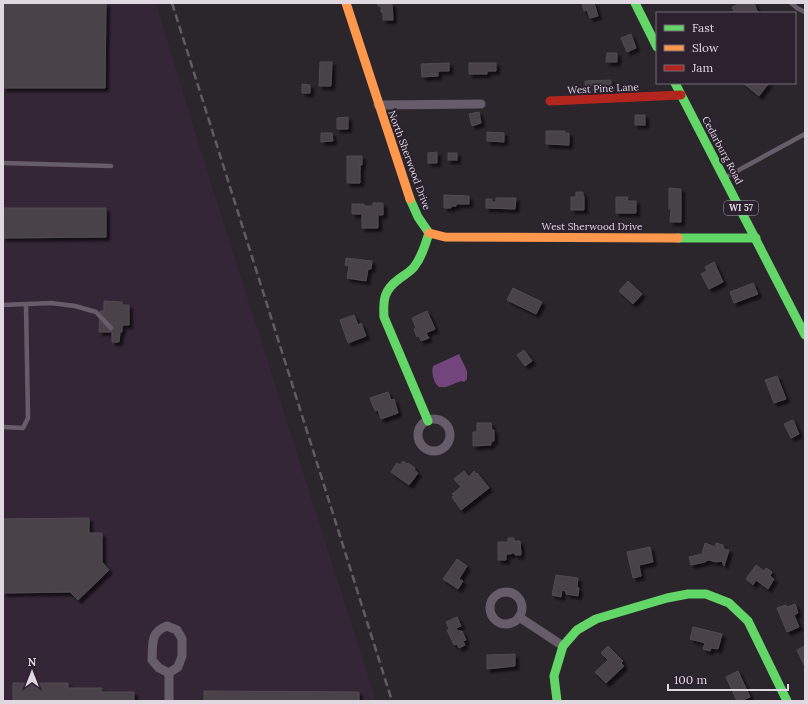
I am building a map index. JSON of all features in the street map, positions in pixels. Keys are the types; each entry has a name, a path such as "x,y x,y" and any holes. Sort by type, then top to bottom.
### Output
{"street":[{"name":"North Sherwood Drive","path":"346,3 378,105 414,207 422,225 429,233"},
{"path":"635,3 656,45"},
{"name":"Cedarburg Road","path":"676,84 805,335"},
{"name":"West Pine Lane","path":"550,101 681,95"},
{"path":"378,105 481,104"},
{"path":"428,421 384,317 383,305 385,294 390,286 410,270 419,260 429,233"},
{"name":"West Sherwood Drive","path":"429,233 445,237 756,238"},
{"path":"557,701 554,676 563,646 577,630 596,619 668,598 688,594 706,594 729,603 748,621 787,701"},
{"path":"519,617 563,646"},
{"path":"167,626 176,630 182,639 182,656 178,667 169,673 159,668 152,660 153,637 161,628 167,626"},
{"path":"169,673 169,701"}],"lane":[{"path":"791,3 805,12"},
{"path":"725,178 805,134"},
{"path":"3,163 111,166"},
{"path":"3,305 51,303 75,306 96,312 111,328"},
{"path":"3,427 23,428 28,418 26,305"}],"shaded area":[{"path":"3,3 156,3 203,158 376,701 3,701"},
{"path":"459,354 467,371 467,379 464,382 461,381 446,387 439,387 433,378 433,366"}],"building":[{"path":"3,3 106,3 105,88 3,88"},
{"path":"378,3 392,3 393,20 383,20 383,12 381,12 381,6 378,6"},
{"path":"582,3 594,3 598,16 590,18 587,10 584,11"},
{"path":"737,3 741,3 742,5 754,3 758,12 732,12 734,11 732,7 737,5"},
{"path":"631,34 636,48 627,52 621,38"},
{"path":"607,53 617,53 617,62 606,62"},
{"path":"320,62 332,62 331,86 319,86"},
{"path":"449,63 449,71 438,71 438,76 422,77 421,64"},
{"path":"469,63 496,63 496,71 487,71 487,74 469,74"},
{"path":"611,80 611,92 586,93 585,81"},
{"path":"302,84 310,85 310,93 302,93"},
{"path":"744,84 768,84 759,96"},
{"path":"479,112 481,123 472,126 469,114"},
{"path":"635,115 645,115 645,125 635,125"},
{"path":"348,117 348,129 337,129 337,118"},
{"path":"546,131 565,131 565,133 569,133 569,145 546,144"},
{"path":"487,132 504,133 504,142 487,141"},
{"path":"321,133 332,133 333,141 321,142"},
{"path":"437,152 437,163 428,163 428,153"},
{"path":"448,153 457,153 457,160 448,160"},
{"path":"347,156 362,156 362,165 360,165 360,183 347,183"},
{"path":"669,188 681,189 681,222 670,222 671,209 669,209"},
{"path":"576,192 583,192 584,210 571,210 571,197 576,197"},
{"path":"444,195 469,196 469,204 456,204 456,206 451,206 451,208 444,208"},
{"path":"616,197 628,197 627,201 636,201 636,213 616,213"},
{"path":"496,198 516,198 515,209 486,208 486,199 492,199 492,202 496,202"},
{"path":"373,203 383,203 383,215 378,215 378,228 362,228 362,214 352,214 352,204 373,206"},
{"path":"3,208 106,208 106,237 3,238"},
{"path":"346,258 372,261 371,269 368,269 366,281 347,278 349,266 345,265"},
{"path":"714,262 723,282 709,289 701,274 707,271 705,267"},
{"path":"628,281 642,294 633,304 619,291"},
{"path":"753,283 758,294 734,303 730,292"},
{"path":"513,288 542,302 536,314 507,300"},
{"path":"104,301 122,302 122,305 129,305 129,325 122,325 122,332 120,332 119,342 112,342 112,332 99,332 100,311 104,311"},
{"path":"427,311 435,329 426,333 429,338 421,341 419,336 417,337 414,329 416,328 412,318"},
{"path":"354,315 358,325 361,323 366,336 348,343 340,320"},
{"path":"524,350 532,361 525,366 517,355"},
{"path":"777,376 786,399 774,403 765,380"},
{"path":"388,392 391,400 394,399 398,413 381,419 378,410 375,411 370,398"},
{"path":"793,420 799,434 791,438 784,424"},
{"path":"477,423 491,423 492,430 494,430 494,441 491,441 491,445 473,446 473,432 477,432"},
{"path":"403,461 415,468 414,470 418,473 409,485 391,472 397,463 400,465"},
{"path":"464,471 469,477 474,471 476,474 477,473 489,488 461,510 452,497 455,495 452,494 461,487 454,479"},
{"path":"89,518 89,533 102,533 102,562 109,570 78,600 70,592 3,593 3,519"},
{"path":"508,538 514,538 514,541 520,541 521,555 515,555 515,553 506,554 506,560 498,560 498,542 508,542"},
{"path":"705,543 715,547 716,543 723,545 724,549 729,550 724,566 722,561 716,562 709,560 691,565 689,557 702,554"},
{"path":"650,547 653,562 639,565 641,576 633,578 627,552"},
{"path":"457,559 467,566 459,579 463,581 458,589 443,579"},
{"path":"756,565 764,571 766,568 772,572 770,576 774,579 768,589 756,580 753,585 746,579"},
{"path":"556,575 578,578 578,596 566,594 566,591 562,590 561,597 552,595"},
{"path":"795,604 798,613 794,615 799,627 787,632 777,608"},
{"path":"457,617 461,626 456,628 458,631 462,631 466,640 463,641 465,645 459,648 457,644 454,645 447,630 449,629 446,622"},
{"path":"693,627 722,634 718,649 711,648 710,651 703,649 705,643 690,639"},
{"path":"608,646 623,661 621,663 624,666 606,683 595,672 608,660 601,653"},
{"path":"805,646 805,667 797,650"},
{"path":"515,654 515,666 487,669 487,655"},
{"path":"738,671 750,697 741,701 737,701 726,677"},
{"path":"13,683 68,683 68,688 102,688 101,692 134,692 134,701 13,701"},
{"path":"204,691 359,692 359,701 204,701"}],"railway":[{"path":"172,3 392,701"}],"traffic: fast":[{"path":"635,3 656,45"},
{"path":"676,84 805,335"},
{"path":"410,199 418,217 429,233 417,263 387,291 384,300 384,317 428,421"},
{"path":"678,238 756,238"},
{"path":"557,701 554,676 563,646 577,630 596,619 667,598 688,594 706,594 729,603 748,621 787,701"}],"traffic: slow":[{"path":"346,3 410,199"},
{"path":"429,233 445,237 678,238"}],"traffic: jam":[{"path":"550,101 681,95"}]}
